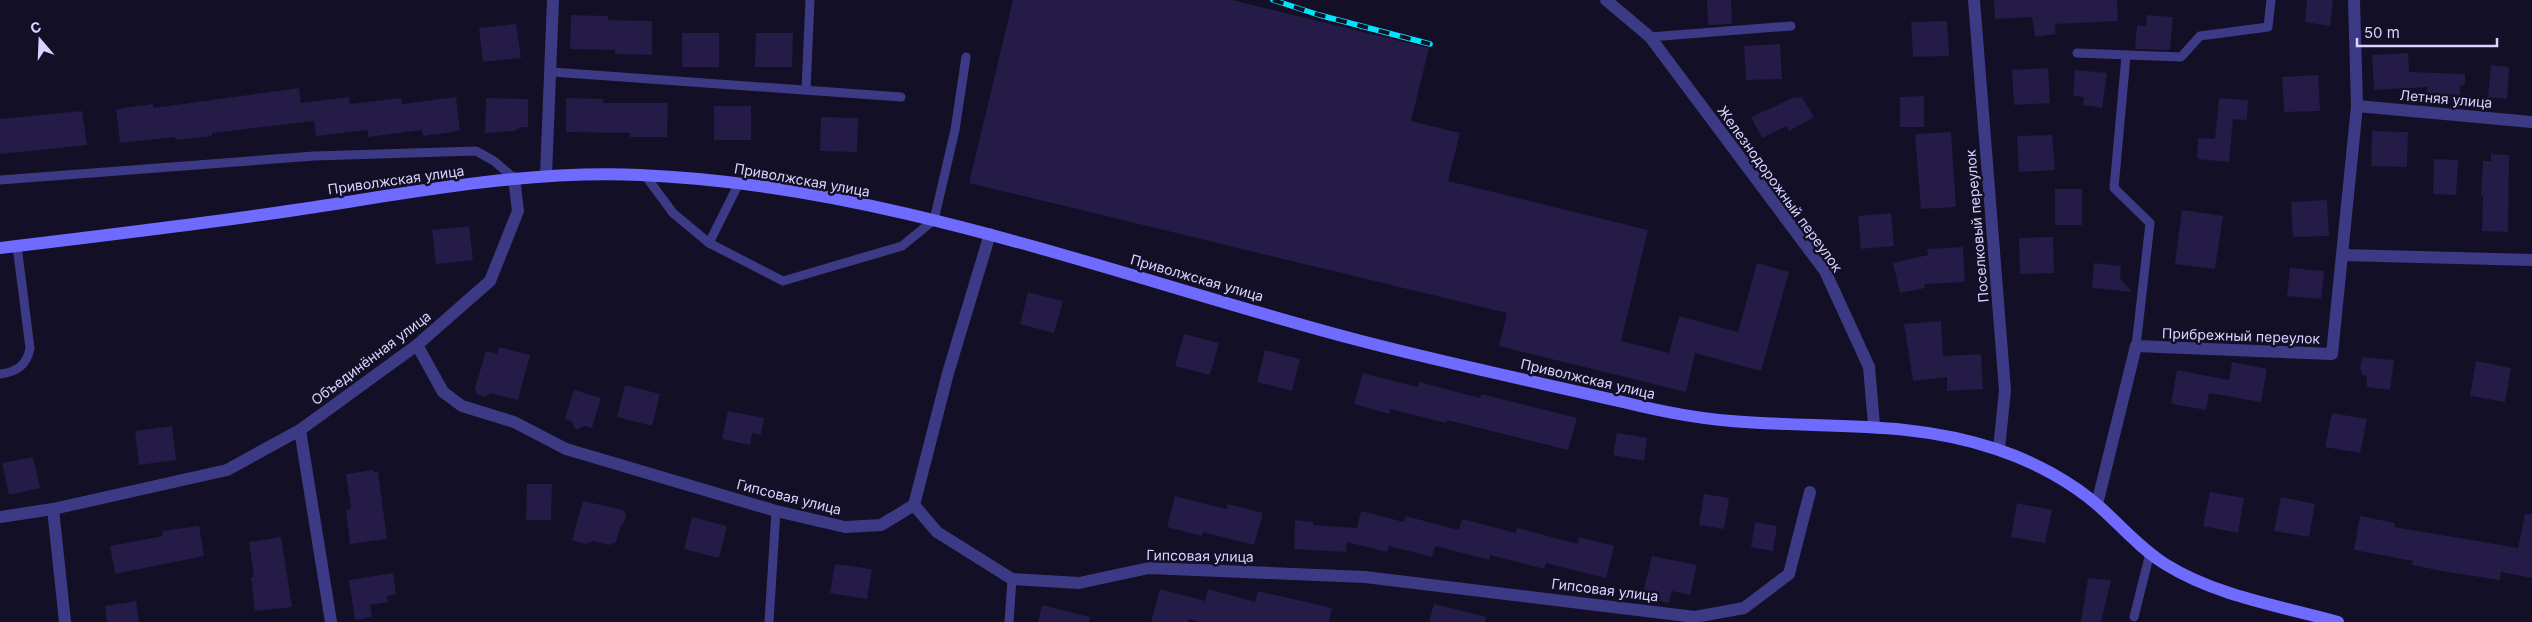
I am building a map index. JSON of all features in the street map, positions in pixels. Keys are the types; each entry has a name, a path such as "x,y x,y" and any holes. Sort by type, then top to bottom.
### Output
{"main road":[{"name":"Приволжская улица","path":"0,248 264,215 546,174 645,175 739,183 813,194 990,234 1352,338 1676,415 1733,422 1874,426 1940,434 1998,449 2050,472 2097,504 2150,553 2168,566 2207,586 2338,622"}],"street":[{"path":"546,174 552,72 553,0"},
{"name":"Железнодорожный переулок","path":"1606,0 1650,37 1825,271 1869,367 1874,426"},
{"name":"Поселковый переулок","path":"1974,0 2005,390 1998,449"},
{"name":"Прибрежный переулок","path":"2136,346 2332,354 2357,106 2354,0"},
{"name":"Летняя улица","path":"2357,106 2532,122"},
{"name":"Объединённая улица","path":"0,517 53,509 227,470 300,430 417,346 490,280 518,211 514,178"},
{"path":"914,505 948,373 990,234"},
{"path":"2343,256 2532,260"},
{"name":"Гипсовая улица","path":"417,346 443,392 462,406 514,422 566,449 776,511 845,526 881,525 914,505 937,532 1012,579 1079,583 1149,568 1365,577 1695,616 1744,608 1789,574 1810,492"},
{"path":"2097,504 2136,346"},
{"path":"300,430 331,622"},
{"path":"53,509 65,622"}],"lane":[{"path":"806,90 810,0"},
{"path":"2077,53 2181,57 2200,36 2268,27 2271,0"},
{"path":"1650,37 1791,26"},
{"path":"2126,56 2114,188 2150,222 2136,346"},
{"path":"645,175 673,213 709,243 784,281 902,246 934,220 955,130 966,57"},
{"path":"552,72 901,97"},
{"path":"0,180 314,156 476,151 494,161 514,178"},
{"path":"709,243 739,183"},
{"path":"0,374 18,370 28,357 30,348 17,246"},
{"path":"769,622 776,511"},
{"path":"2134,617 2150,553"},
{"path":"1009,622 1012,579"}],"building":[{"path":"1013,0 1232,0 1429,48 1411,121 1460,133 1448,181 1648,230 1621,341 1669,353 1679,316 1738,332 1757,263 1789,272 1761,371 1695,353 1686,392 1499,346 1507,313 969,183"},
{"path":"1707,0 1731,0 1732,24 1708,25"},
{"path":"1994,0 2117,0 2118,21 2055,24 2056,34 2035,37 2032,17 1995,19"},
{"path":"2307,0 2333,0 2330,26 2305,22"},
{"path":"571,15 608,16 608,20 652,21 652,55 615,54 615,50 570,49"},
{"path":"2147,15 2173,17 2170,50 2135,49 2137,25 2146,26"},
{"path":"1947,21 1949,56 1913,57 1911,22"},
{"path":"516,24 521,58 483,62 479,28"},
{"path":"682,33 719,33 719,67 682,67"},
{"path":"756,33 793,33 792,67 755,67"},
{"path":"1780,44 1782,79 1746,80 1744,46"},
{"path":"2408,53 2409,72 2465,74 2465,85 2460,86 2460,99 2427,99 2427,87 2374,90 2372,55"},
{"path":"2491,65 2509,67 2507,99 2488,97"},
{"path":"2048,68 2050,103 2014,105 2012,70"},
{"path":"2075,70 2107,73 2102,108 2083,105 2084,97 2073,96"},
{"path":"2318,75 2320,111 2284,112 2282,77"},
{"path":"299,88 301,103 349,97 350,104 401,98 402,104 456,97 460,131 423,136 422,130 368,137 368,130 316,136 314,121 212,133 212,136 175,140 175,137 120,143 116,109 153,104 153,108"},
{"path":"1924,96 1924,127 1900,127 1900,97"},
{"path":"1802,97 1814,117 1789,131 1787,126 1762,138 1751,117 1793,98"},
{"path":"486,98 528,99 528,127 522,127 514,131 485,133"},
{"path":"566,98 603,99 603,103 668,103 667,137 630,137 630,133 566,132"},
{"path":"2219,98 2248,100 2247,120 2233,119 2229,162 2197,159 2198,138 2215,139"},
{"path":"714,106 751,106 751,140 714,140"},
{"path":"82,111 87,145 0,154 0,119"},
{"path":"821,117 858,118 857,152 820,151"},
{"path":"2372,131 2408,132 2407,167 2371,166"},
{"path":"1951,132 1956,207 1921,209 1915,134"},
{"path":"2052,135 2055,170 2019,172 2017,136"},
{"path":"2491,154 2509,155 2508,232 2482,231 2483,161 2491,161"},
{"path":"2434,159 2458,160 2456,195 2433,194"},
{"path":"2055,189 2082,189 2082,225 2055,225"},
{"path":"2327,200 2329,236 2293,237 2291,202"},
{"path":"2182,210 2223,216 2215,269 2175,264"},
{"path":"1891,213 1894,246 1861,249 1858,216"},
{"path":"469,226 473,260 436,264 432,230"},
{"path":"2053,237 2054,273 2020,274 2019,238"},
{"path":"1963,247 1965,282 1924,284 1925,288 1900,293 1893,263 1928,255 1927,249"},
{"path":"2094,263 2121,266 2120,278 2132,292 2092,288"},
{"path":"2290,268 2324,271 2321,299 2287,296"},
{"path":"1028,292 1063,301 1054,333 1020,324"},
{"path":"1941,321 1943,356 1981,354 1983,389 1947,391 1947,377 1913,381 1904,324"},
{"path":"1184,334 1219,343 1210,375 1175,366"},
{"path":"499,347 530,355 518,400 490,393 485,397 477,395 475,388 486,351 497,354"},
{"path":"1265,350 1300,359 1292,391 1257,382"},
{"path":"2362,357 2394,360 2390,390 2366,387 2367,376 2362,375 2360,370"},
{"path":"2476,361 2511,368 2505,402 2470,396"},
{"path":"2232,362 2267,369 2261,402 2209,393 2206,410 2171,404 2177,370 2229,380"},
{"path":"1363,373 1418,387 1419,382 1480,398 1481,394 1577,418 1568,450 1447,420 1446,423 1390,409 1389,414 1354,404"},
{"path":"625,385 660,394 652,426 617,417"},
{"path":"574,390 601,398 592,428 585,426 576,430 571,421 565,419"},
{"path":"728,411 764,418 761,435 752,433 750,445 722,439"},
{"path":"2332,413 2367,419 2360,453 2325,447"},
{"path":"172,426 176,460 139,465 135,431"},
{"path":"1617,433 1647,438 1644,461 1613,455"},
{"path":"33,457 40,488 9,495 2,463"},
{"path":"374,470 374,472 378,472 387,539 350,544 346,510 351,509 346,474"},
{"path":"527,484 552,484 551,520 526,520"},
{"path":"2210,492 2244,498 2238,533 2203,526"},
{"path":"1704,494 1729,498 1724,529 1699,525"},
{"path":"1175,496 1226,509 1228,504 1263,513 1254,545 1203,532 1202,536 1167,527"},
{"path":"2281,497 2315,504 2309,537 2274,531"},
{"path":"583,501 623,510 626,515 625,521 621,525 616,542 610,545 593,541 586,544 572,540"},
{"path":"2017,503 2052,510 2045,543 2011,537"},
{"path":"1361,511 1404,522 1405,516 1459,530 1462,519 1516,533 1517,528 1578,544 1579,537 1614,546 1606,578 1546,563 1544,569 1490,555 1489,560 1435,546 1432,557 1389,546 1387,552 1347,542 1346,552 1294,549 1295,520 1313,522 1313,525 1357,528"},
{"path":"2525,514 2532,514 2532,578 2501,572 2500,580 2447,572 2412,565 2413,561 2354,550 2360,516 2395,523 2394,527 2518,548"},
{"path":"692,517 727,526 719,558 684,549"},
{"path":"1755,522 1777,526 1773,551 1751,547"},
{"path":"199,526 204,556 115,574 110,546 163,536 162,531"},
{"path":"281,537 292,607 255,611 251,577 254,577 249,542"},
{"path":"1652,556 1697,565 1690,595 1672,591 1669,603 1642,597"},
{"path":"835,564 872,569 867,599 830,593"},
{"path":"393,573 396,594 387,596 388,602 370,605 372,617 355,620 349,580"},
{"path":"2088,578 2111,580 2101,622 2081,622"},
{"path":"1160,589 1205,601 1208,589 1255,602 1258,591 1332,608 1329,622 1201,622 1189,619 1188,622 1151,622"},
{"path":"136,601 139,622 107,622 105,606"},
{"path":"1434,604 1486,617 1485,622 1429,622"},
{"path":"1042,605 1090,617 1089,622 1038,622"}],"railway":[{"path":"1273,0 1319,15 1430,44"}]}
